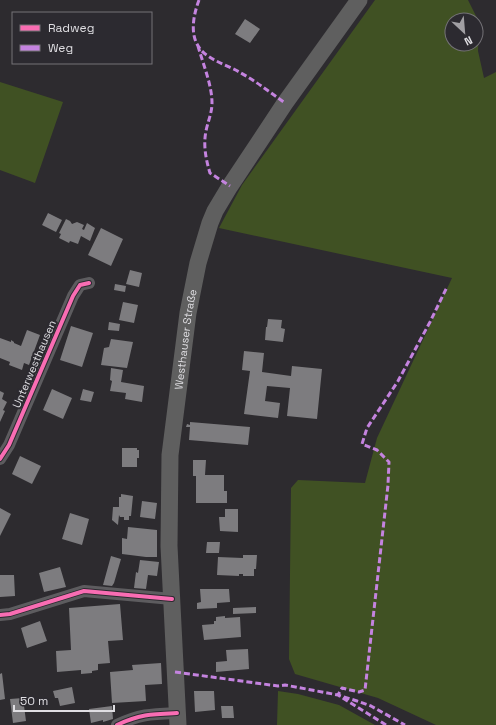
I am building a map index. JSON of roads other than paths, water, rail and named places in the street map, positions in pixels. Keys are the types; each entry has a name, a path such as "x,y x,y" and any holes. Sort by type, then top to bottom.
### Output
{"main road":[{"name":"Westhauser Straße","path":"177,719 169,546 170,456 188,314 198,263 205,236 215,211 230,186 285,103 359,0"}],"street":[{"name":"Unterwesthausen","path":"0,459 9,445 73,296 80,285 89,283"},
{"path":"0,615 10,614 84,591 172,599"},
{"path":"117,725 131,718 144,715 177,719"}]}
